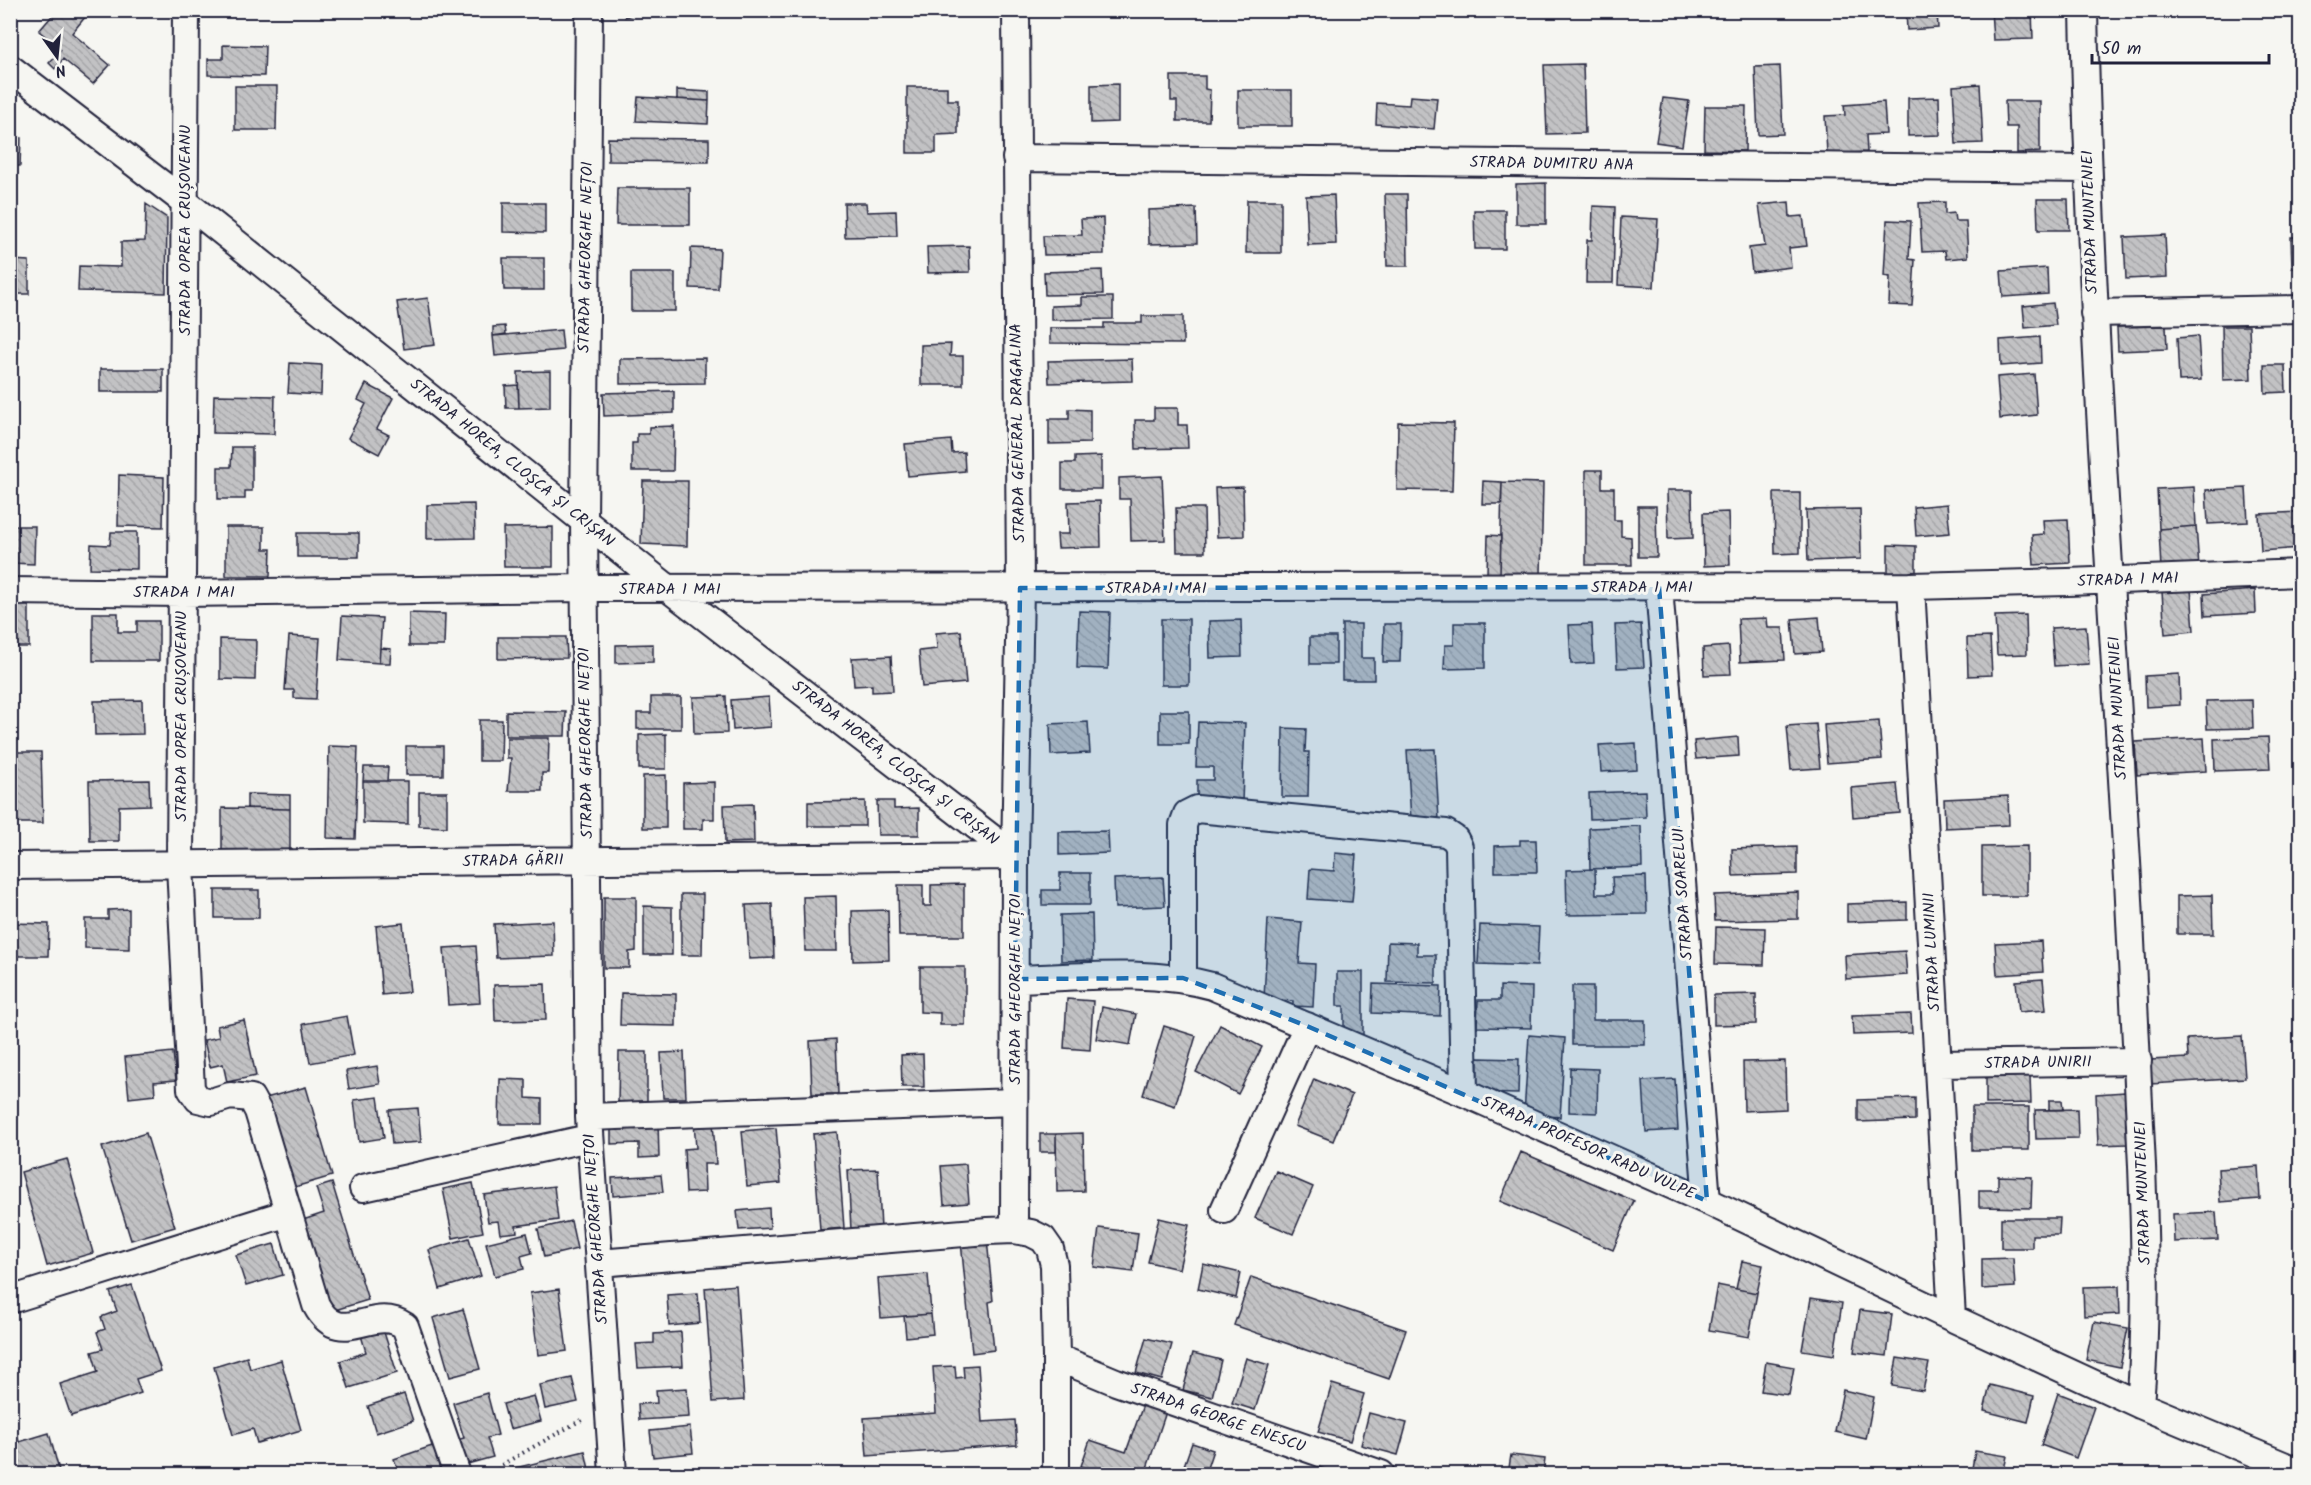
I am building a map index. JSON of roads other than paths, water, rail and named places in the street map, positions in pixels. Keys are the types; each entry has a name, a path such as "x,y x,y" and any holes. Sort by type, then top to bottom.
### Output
{"street":[{"name":"STRADA OPREA CRUȘOVEANU","path":"186,10 180,865 191,1089 198,1099 211,1102 230,1096 251,1098 258,1111 288,1213"},
{"name":"STRADA GHEORGHE NEȚOI","path":"589,10 584,519 589,1128 613,1474"},
{"name":"STRADA GENERAL DRAGALINA","path":"1016,10 1020,588 1016,856"},
{"name":"STRADA MUNTENIEI","path":"2084,10 2087,169 2094,313 2138,1061 2146,1275 2145,1347 2140,1405"},
{"name":"STRADA HOREA, CLOȘCA ȘI CRIȘAN","path":"10,68 185,202 669,589 1016,856"},
{"name":"STRADA DUMITRU ANA","path":"1016,158 2087,169"},
{"path":"2094,313 2301,309"},
{"name":"STRADA 1 MAI","path":"10,591 182,593 584,588 1911,586 2301,573"},
{"name":"STRADA LUMINII","path":"1911,586 1952,1318"},
{"name":"STRADA SOARELUI","path":"1659,587 1707,1201"},
{"path":"1183,978 1183,825 1187,814 1197,809 1446,833 1455,839 1459,848 1464,1093"},
{"name":"STRADA GHEORGHE NEȚOI","path":"1014,1230 1016,856"},
{"name":"STRADA GĂRII","path":"10,866 1016,856"},
{"name":"STRADA PROFESOR RADU VULPE","path":"1015,979 1148,975 1183,978 1212,986 1464,1093 1707,1201 2140,1405 2301,1472"},
{"path":"1224,1210 1307,1026"},
{"name":"STRADA UNIRII","path":"1938,1064 2138,1061"},
{"path":"363,1188 589,1128 1014,1102"},
{"path":"10,1300 288,1213 316,1305 323,1318 335,1325 357,1325 382,1318 395,1319 405,1326 457,1474"},
{"path":"599,1263 1014,1230 1031,1233 1042,1239 1050,1249 1054,1264 1056,1474"},
{"name":"STRADA GEORGE ENESCU","path":"1056,1357 1116,1382 1381,1474"}]}
